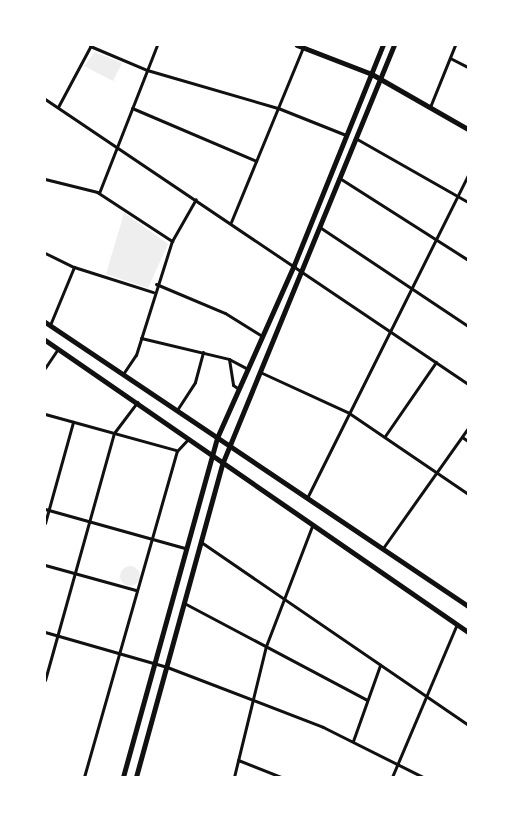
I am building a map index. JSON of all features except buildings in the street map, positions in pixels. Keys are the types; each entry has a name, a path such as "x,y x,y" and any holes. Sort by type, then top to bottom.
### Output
{"highway":[{"path":"47,324 468,604"},
{"path":"45,340 468,632"}],"street":[{"path":"99,193 156,45"},
{"path":"123,777 217,438 294,265 383,45"},
{"path":"136,777 223,462 304,270 394,45"},
{"path":"430,107 455,45"},
{"path":"58,107 90,46 147,70 278,108 348,136"},
{"path":"231,222 304,46 372,74 468,129"},
{"path":"450,58 468,67"},
{"path":"45,99 304,270 468,384"},
{"path":"132,108 256,161"},
{"path":"357,139 468,202"},
{"path":"307,498 388,329 468,175"},
{"path":"45,179 99,193 172,241"},
{"path":"341,179 468,260"},
{"path":"123,375 136,355 153,292 172,241 196,199"},
{"path":"321,228 468,326"},
{"path":"45,253 74,267 153,292"},
{"path":"47,324 74,267"},
{"path":"156,284 225,313 262,337"},
{"path":"141,338 229,359 248,369"},
{"path":"45,368 58,349"},
{"path":"176,411 195,382 203,352"},
{"path":"229,359 233,385 239,389"},
{"path":"385,436 436,362"},
{"path":"260,372 350,412 468,494"},
{"path":"45,680 114,433 137,402"},
{"path":"45,414 177,451"},
{"path":"45,523 47,509 73,422"},
{"path":"383,548 468,428"},
{"path":"462,437 468,441"},
{"path":"84,777 177,451 189,438"},
{"path":"47,509 185,548"},
{"path":"234,777 266,646 313,524"},
{"path":"201,542 468,725"},
{"path":"45,565 136,590"},
{"path":"184,603 367,700"},
{"path":"392,777 457,624"},
{"path":"45,632 166,667 252,703 353,741 398,762 422,777"},
{"path":"353,741 380,664"},
{"path":"238,760 281,777"}],"shaded area":[{"path":"95,52 122,63 113,81 84,66"},
{"path":"124,213 168,244 148,288 106,274"},
{"path":"130,566 137,569 140,576 137,583 130,586 123,583 120,576 123,569"}]}
